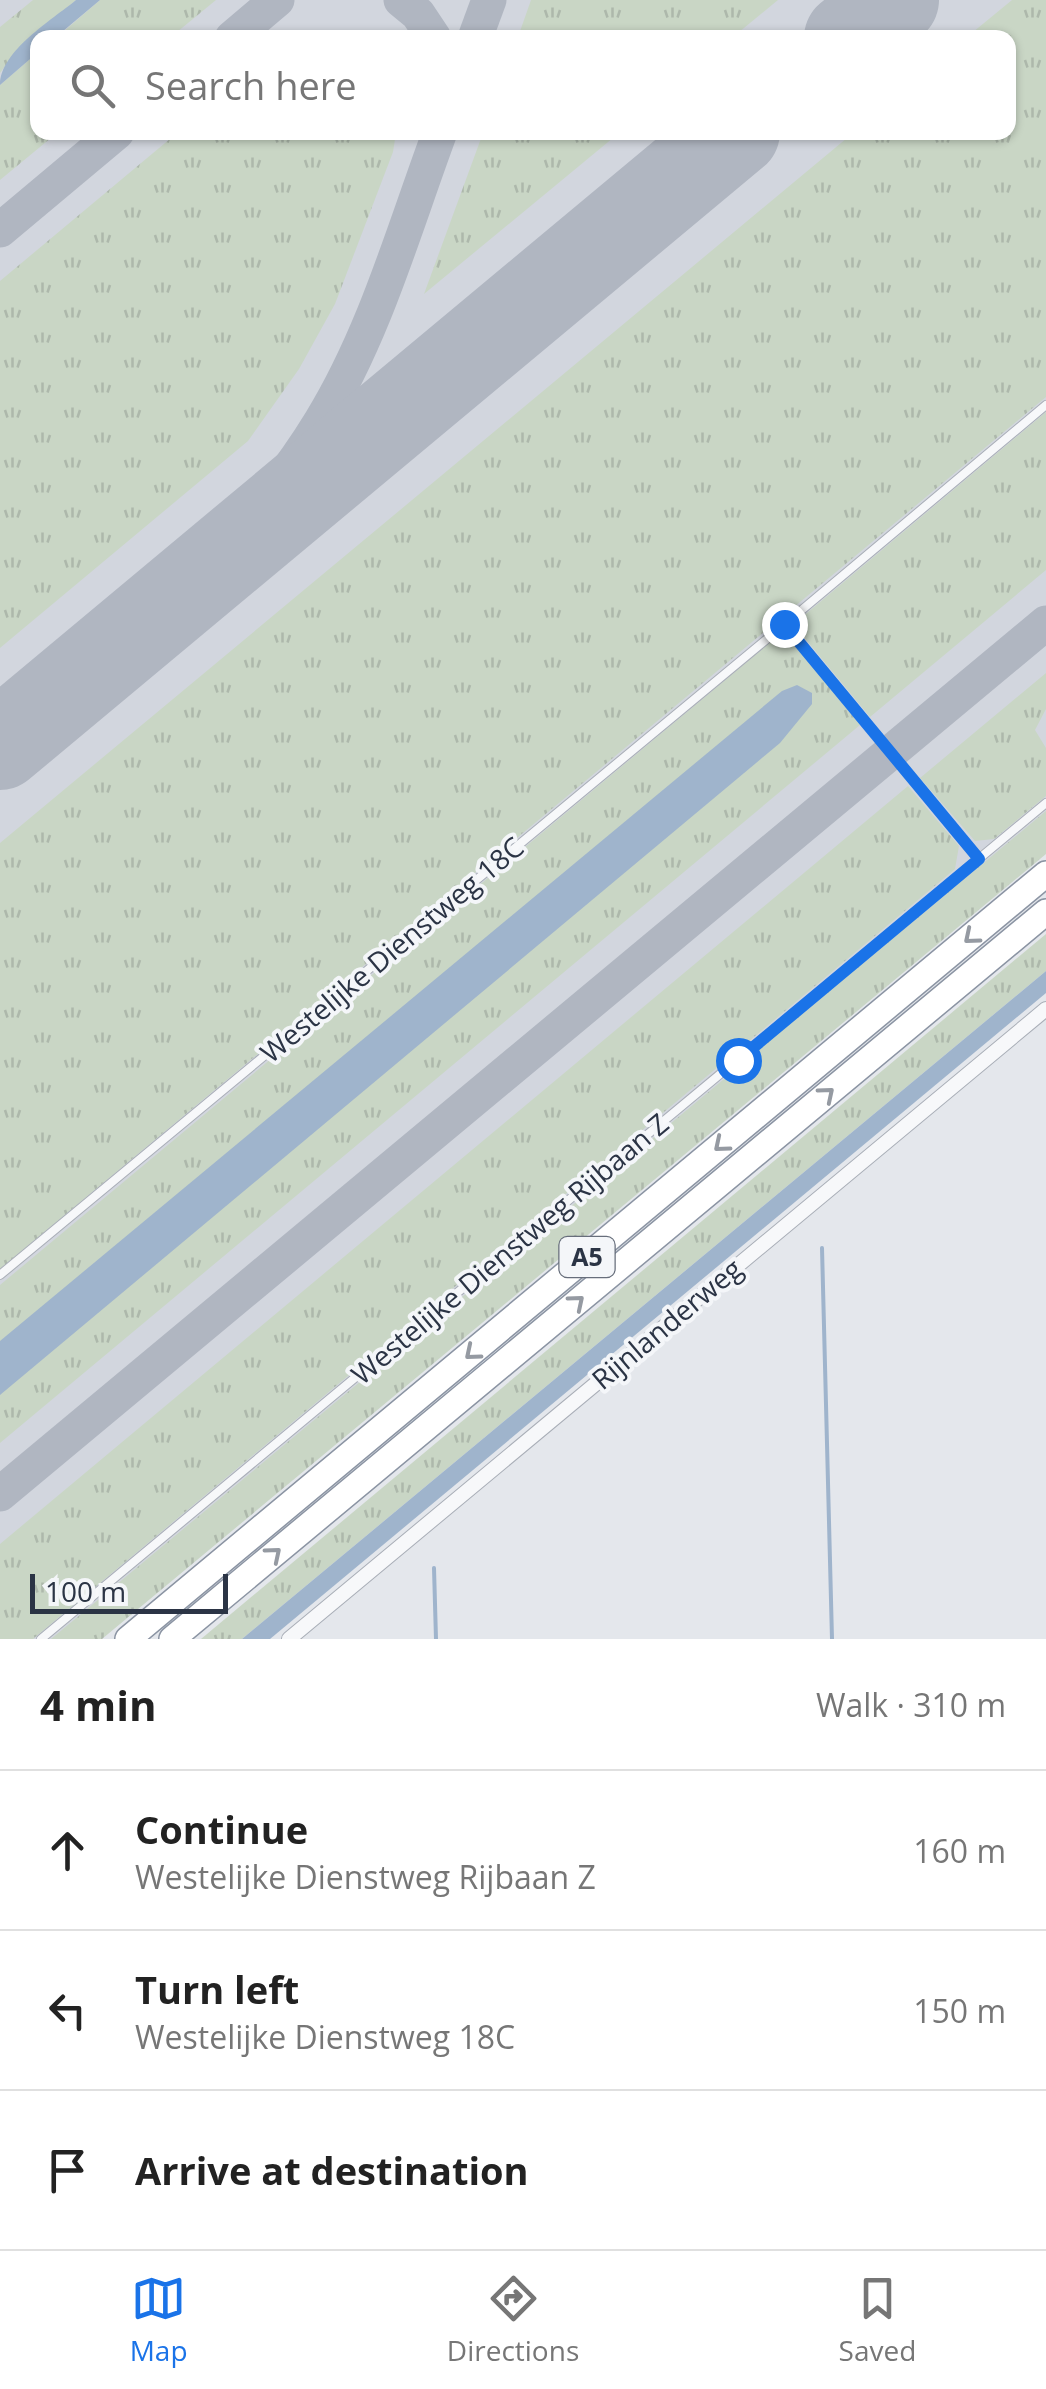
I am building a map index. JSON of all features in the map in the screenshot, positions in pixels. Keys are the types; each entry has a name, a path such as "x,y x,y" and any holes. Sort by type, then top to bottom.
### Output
{"highway":[{"name":"A5","path":"128,1639 1046,874"},
{"name":"A5","path":"172,1639 1046,912"}],"street":[{"name":"Rijnlanderweg","path":"289,1639 1046,1010"}],"lane":[{"name":"Westelijke Dienstweg 18C","path":"0,1275 1046,405"},
{"path":"784,624 979,859"},
{"name":"Westelijke Dienstweg Rijbaan Z","path":"41,1639 1046,804"}],"shaded area":[{"path":"0,0 1046,0 1046,815 56,1639 0,1639"}],"green space":[{"path":"33,0 76,0 41,30 30,30 30,39 0,73 0,27"},
{"path":"100,0 216,0 180,30 65,30"},
{"path":"531,0 778,0 742,30 520,30"},
{"path":"1012,0 1046,0 1046,397 0,1269 0,843 845,140 1016,140 1016,30 976,30"},
{"path":"30,59 30,140 49,140 0,180 0,85"},
{"path":"169,140 395,140 335,304 299,369 248,441 0,648 0,281"},
{"path":"480,140 611,140 424,294"},
{"path":"1046,412 1046,570 870,717 803,636 801,618"},
{"path":"782,638 793,643 860,725 0,1443 0,1285 772,641"},
{"path":"1046,673 1046,709 1035,730 1046,748 1046,796 994,839 975,841 920,778"},
{"path":"908,786 959,846 955,869 33,1639 0,1639 0,1544"},
{"path":"1046,811 1046,854 102,1639 51,1639"},
{"path":"1046,934 1046,971 242,1639 201,1639"}],"water":[{"path":"76,0 100,0 64,30 38,30"},
{"path":"30,37 30,59 0,85 2,72"},
{"path":"797,685 812,693 812,704 780,743 0,1395 0,1341 782,691"},
{"path":"1046,971 1046,993 270,1639 242,1639"}],"waterway":[{"path":"822,1248 832,1639"},
{"path":"434,1568 436,1639"}],"taxiway":[{"path":"241,30 277,0"},
{"path":"401,0 418,14 429,30"},
{"path":"478,30 489,0"},
{"path":"0,230 107,140"},
{"path":"189,588 276,487 340,387 387,280 437,140"},
{"path":"0,1494 1046,623"}],"runway":[{"path":"858,30 894,0"},
{"path":"0,745 725,140"}],"route":[{"path":"738,1060 979,859 784,624"}]}
